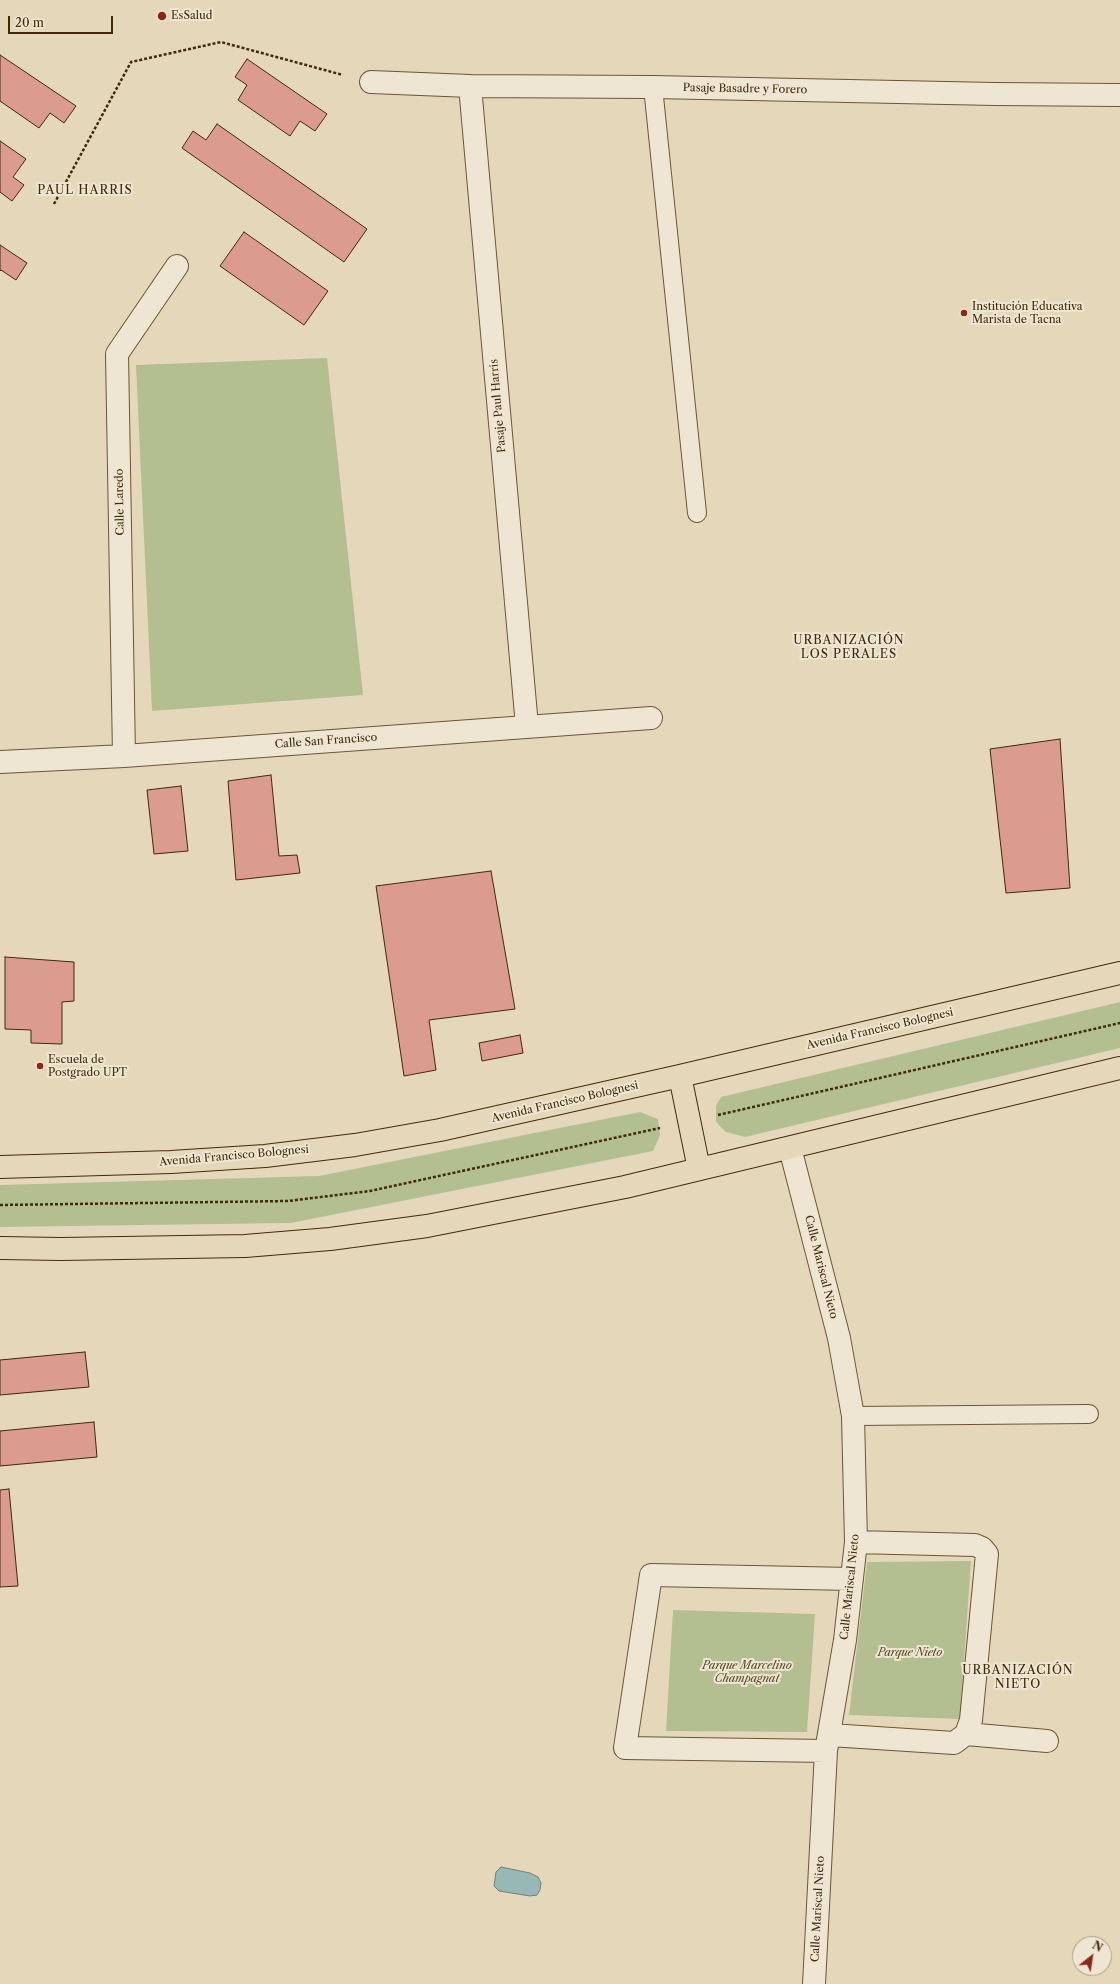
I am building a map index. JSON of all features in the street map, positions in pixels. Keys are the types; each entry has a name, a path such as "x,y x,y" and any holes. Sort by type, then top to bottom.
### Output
{"main road":[{"name":"Avenida Francisco Bolognesi","path":"0,1167 249,1157 355,1145 440,1130 680,1076 1120,973"},
{"path":"0,1248 69,1249 245,1246 330,1239 427,1226 625,1187 1120,1068"},
{"path":"680,1076 699,1169"}],"street":[{"name":"Pasaje Basadre y Forero","path":"371,82 470,86 653,87 987,94 1120,94"},
{"name":"Pasaje Paul Harris","path":"470,86 527,726"},
{"name":"Calle Laredo","path":"124,756 117,354 178,266"},
{"name":"Calle San Francisco","path":"0,762 124,756 651,718"},
{"name":"Calle Mariscal Nieto","path":"790,1148 839,1338 853,1416 856,1542 845,1640 828,1743 814,1984"},
{"path":"852,1579 651,1575 625,1748 828,1743 954,1743 966,1734 971,1720 987,1554 982,1548 975,1545 856,1542"},
{"path":"966,1734 1046,1741"}],"lane":[{"path":"653,87 697,513"},
{"path":"853,1416 1089,1414"}],"path":[{"path":"54,204 131,62 221,42 371,82"},
{"path":"0,1205 288,1201 370,1191 689,1122 1120,1023"}],"green space":[{"path":"327,358 363,695 152,711 136,365"},
{"path":"1120,1002 1120,1048 745,1137 726,1132 716,1122 716,1106 721,1097"},
{"path":"640,1112 658,1119 660,1135 653,1151 291,1223 0,1227 0,1185 319,1176"},
{"name":"Parque Nieto","path":"971,1561 960,1719 849,1715 867,1562"},
{"name":"Parque Marcelino Champagnat","path":"673,1610 815,1614 807,1732 666,1731"}],"water":[{"path":"501,1867 530,1873 538,1877 541,1883 540,1890 537,1895 530,1896 499,1891 494,1886 496,1872"}],"building":[{"path":"0,55 76,106 64,123 50,113 39,128 0,101"},
{"path":"247,59 327,114 315,131 300,121 290,136 238,100 247,85 235,77"},
{"path":"217,124 367,229 344,262 182,148 193,131 206,140"},
{"path":"0,141 26,159 13,177 24,185 12,201 0,192"},
{"path":"244,232 328,291 304,325 220,266"},
{"path":"0,245 27,263 16,280 1,270 0,271"},
{"path":"1060,739 1070,888 1006,893 990,749"},
{"path":"271,775 279,856 297,855 300,873 236,880 228,781"},
{"path":"181,786 188,851 154,854 147,790"},
{"path":"491,871 515,1009 429,1020 436,1070 404,1076 376,886"},
{"path":"5,957 74,962 74,1001 62,1002 62,1044 31,1043 31,1030 5,1029"},
{"path":"520,1035 523,1053 482,1061 479,1043"},
{"path":"85,1352 89,1387 0,1395 0,1360"},
{"path":"94,1422 97,1457 0,1466 0,1431"},
{"path":"9,1489 18,1586 0,1587 0,1490"}],"place":[{"name":"EsSalud","path":"162,16"},
{"name":"Institución Educativa Marista de Tacna","path":"964,313"},
{"name":"Escuela de Postgrado UPT","path":"40,1066"}],"district":[{"name":"PAUL HARRIS","path":"85,191"},
{"name":"URBANIZACIÓN LOS PERALES","path":"849,648"},
{"name":"URBANIZACIÓN NIETO","path":"1018,1678"}]}
